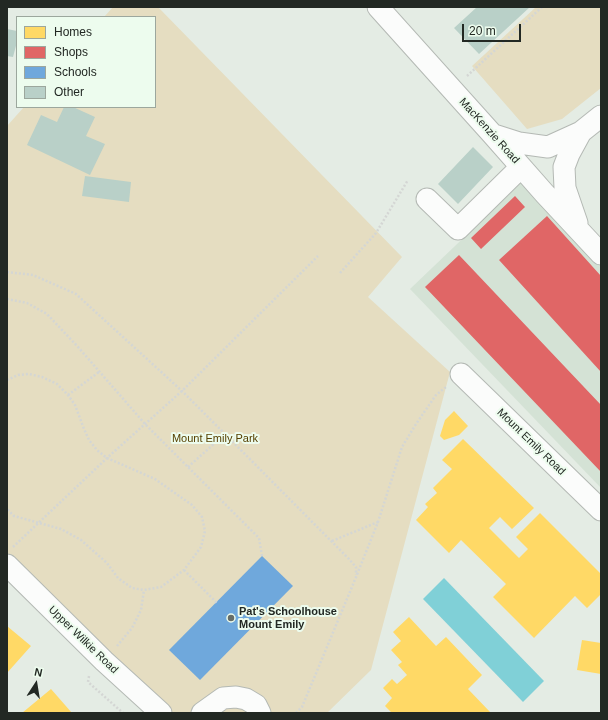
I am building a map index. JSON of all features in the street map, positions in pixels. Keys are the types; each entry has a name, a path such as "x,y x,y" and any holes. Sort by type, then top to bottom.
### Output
{"street":[{"name":"MacKenzie Road","path":"380,8 521,167 601,254"},
{"path":"493,135 519,143 548,146 581,132 601,116"},
{"path":"578,229 578,223 565,188 564,167 581,132"},
{"path":"427,200 458,229 521,167"},
{"name":"Mount Emily Road","path":"461,374 601,510"},
{"name":"Upper Wilkie Road","path":"10,556 104,661 161,713"},
{"path":"202,713 223,698 236,697 246,699 256,705 260,713"}],"path":[{"path":"452,90 542,7"},
{"path":"340,273 376,233 408,180"},
{"path":"10,556 39,523 107,458 182,391 318,256"},
{"path":"7,272 33,276 76,294 182,391 225,434 356,567 356,575"},
{"path":"7,300 27,303 47,314 145,424 259,538 262,556"},
{"path":"68,395 99,372"},
{"path":"7,380 23,374 29,374 42,377 57,384 68,395 77,410 89,440 107,458 155,479 192,505 202,517 205,531 201,546 184,570 161,587 144,590 132,588 118,578 107,563 81,540 61,529 14,516 7,509"},
{"path":"296,713 302,707 378,522 402,447 436,395 461,374"},
{"path":"188,468 225,434"},
{"path":"332,542 378,522"},
{"path":"184,570 217,603"},
{"path":"132,628 142,610 144,590"}],"shaded area":[{"path":"524,180 601,265 601,488 410,289"}],"green space":[{"name":"Mount Emily Park","path":"113,7 158,7 402,257 368,297 450,372 371,670 327,713 166,713 7,560 7,126 23,108 156,108 156,16 105,16"},
{"path":"536,7 601,7 601,88 562,119 527,129 472,66"}],"water":[{"path":"444,578 544,681 523,702 423,599"}],"building: Homes":[{"path":"454,411 468,426 459,435 444,440 440,436 445,420"},
{"path":"463,439 534,508 512,529 500,517 489,528 519,558 528,549 516,537 540,513 601,574 601,594 587,608 575,596 534,638 493,597 506,584 461,540 449,553 416,520 428,507 425,504 437,493 433,488 452,469 442,460"},
{"path":"409,617 436,646 446,637 482,675 468,689 491,713 392,713 385,706 392,698 383,688 392,679 397,684 407,675 398,665 402,662 391,650 401,641 393,632"},
{"path":"7,626 31,646 7,673"},
{"path":"582,640 601,643 601,674 577,670"},
{"path":"51,689 72,713 22,713"}],"building: Shops":[{"path":"515,196 525,207 481,249 471,238"},
{"path":"547,216 601,276 601,372 499,260"},
{"path":"459,255 601,405 601,472 425,287"}],"building: Schools":[{"name":"Pat's Schoolhouse Mount Emily","path":"262,556 293,586 200,680 169,650"}],"building: Other":[{"path":"477,7 530,7 479,54 454,28"},
{"path":"7,29 16,31 16,46 13,57 7,56"},
{"path":"64,108 75,108 95,117 86,136 105,144 90,175 27,145 41,115 57,122"},
{"path":"473,147 493,167 458,204 438,184"},
{"path":"85,176 131,182 129,202 82,196"}],"place":[{"name":"Pat's Schoolhouse Mount Emily","path":"231,618"}]}
